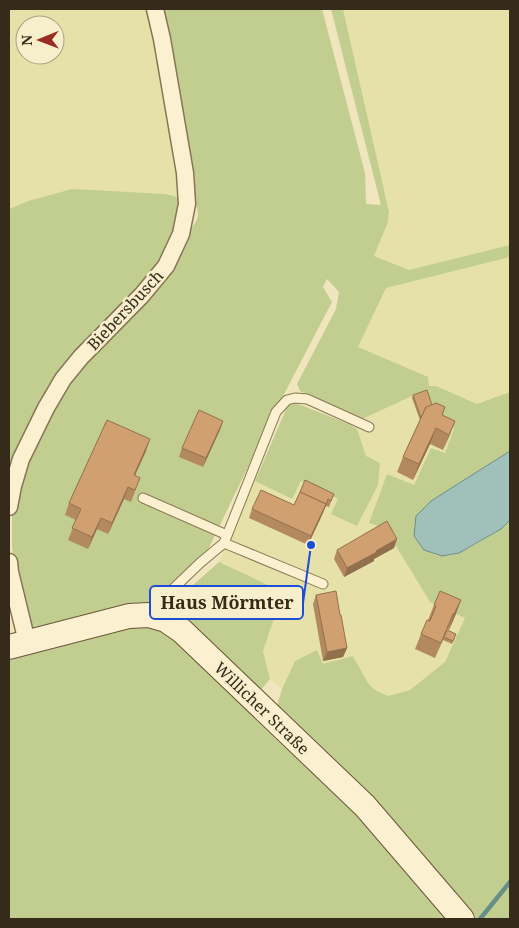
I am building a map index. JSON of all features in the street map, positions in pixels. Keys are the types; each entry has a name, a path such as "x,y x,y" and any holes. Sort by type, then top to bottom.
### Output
{"street":[{"name":"Biebersbusch","path":"9,507 12,486 21,459 46,408 63,379 81,357 142,295 166,266 181,234 187,204 185,173 155,9"},
{"path":"9,562 18,645"},
{"name":"Willicher Straße","path":"18,645 129,616 149,615 166,620 182,631 358,799 462,919"}],"lane":[{"path":"145,615 226,539 276,412 287,400 295,398 306,399 369,427"},
{"path":"143,498 323,584"}],"shaded area":[{"path":"9,9 149,9 182,198 28,201 9,209"},
{"path":"343,9 510,9 510,245 409,270 374,256 388,223 389,212"},
{"path":"510,257 510,392 477,404 436,386 429,386 358,347 386,288"},
{"path":"426,391 435,413 455,429 445,453 431,448 414,486 387,474 369,523 385,528 430,602 465,618 445,662 410,690 388,696 375,690 368,683 353,656 323,665 295,661 282,689 270,679 263,651 283,592 219,562 255,481 292,499 301,481 338,500 366,456 357,429 362,419"}],"green space":[{"path":"163,9 322,9 365,173 366,204 381,205 331,9 343,9 389,212 388,222 374,256 409,270 510,245 510,257 386,288 358,347 428,377 429,386 436,386 477,404 510,392 510,451 431,501 424,550 442,556 459,552 488,537 510,520 510,919 470,919 274,716 282,689 295,661 317,650 323,664 353,656 368,683 375,690 388,696 410,690 445,662 465,618 430,602 385,528 369,523 387,474 414,485 431,448 445,453 454,429 435,412 426,391 362,419 300,391 297,384 336,309 339,292 327,279 323,287 332,302 270,421 207,552 159,597 138,610 37,633 27,621 12,546 12,516 17,488 27,461 67,383 188,233 198,216"},
{"path":"72,189 165,194 182,198 182,214 156,269 78,352 9,480 9,209 28,201"},
{"path":"293,402 357,429 366,456 380,463 378,485 357,526 331,514 338,499 301,481 292,499 255,481 287,407"},
{"path":"219,562 283,592 263,651 270,679 255,697 171,616 174,602"},
{"path":"124,623 162,628 325,778 455,919 9,919 9,652"}],"water":[{"path":"510,451 510,520 501,529 459,553 442,556 424,550 414,536 416,516 431,501"}],"building":[{"path":"427,390 432,405 426,407 421,418 413,395"},
{"path":"436,403 445,407 442,415 455,421 449,435 436,428 419,464 403,457 426,407"},
{"path":"199,410 223,421 206,458 182,448"},
{"path":"107,420 150,439 134,475 140,478 135,490 128,487 112,523 101,518 92,537 72,528 81,509 69,503"},
{"path":"305,480 334,494 331,501 328,499 325,507 326,504 300,492"},
{"path":"261,490 294,505 300,492 326,504 311,536 252,509"},
{"path":"387,521 397,539 347,568 337,550"},
{"path":"336,591 347,648 327,652 316,595"},
{"path":"440,591 461,600 441,643 421,634 427,620 430,621"},
{"path":"447,630 456,634 453,641 444,637"}],"waterway":[{"path":"480,919 510,882"}],"place":[{"name":"Haus Mörmter","path":"311,545"}]}
